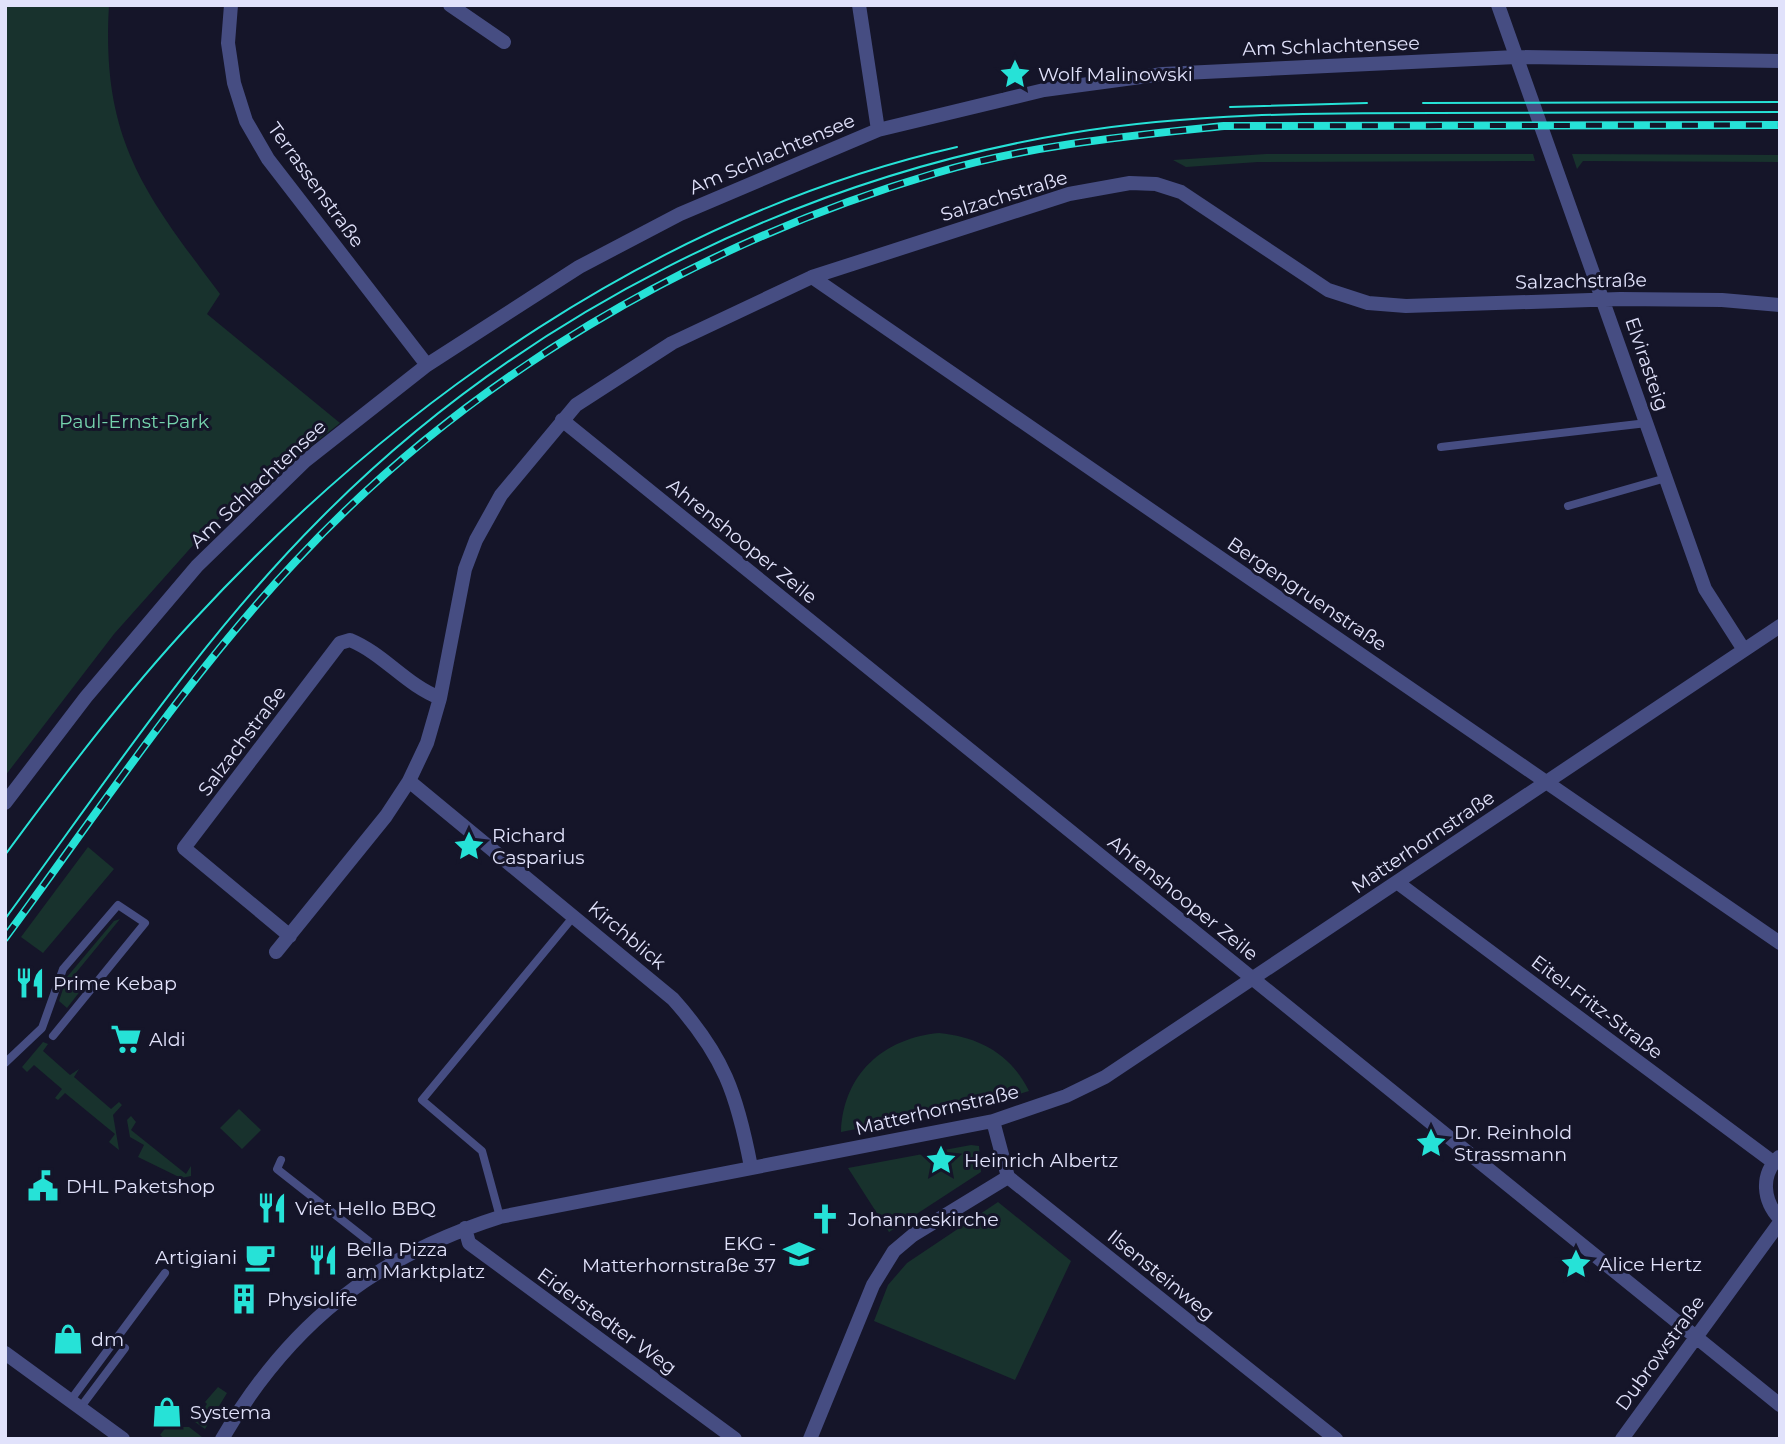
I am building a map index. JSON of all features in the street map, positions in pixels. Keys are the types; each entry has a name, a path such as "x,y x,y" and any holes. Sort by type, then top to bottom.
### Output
{"street":[{"name":"Terrassenstraße","path":"231,5 228,43 234,83 246,121 268,159 427,365"},
{"path":"450,5 504,42"},
{"path":"859,5 878,130"},
{"name":"Elvirasteig","path":"1502,6 1516,57 1705,589 1744,650"},
{"name":"Am Schlachtensee","path":"5,803 86,697 197,566 305,461 427,365 579,267 680,214 878,130 1044,90 1132,77 1288,66 1516,57 1780,61"},
{"name":"Salzachstraße","path":"276,952 386,816 410,781 427,743 440,698 465,569 476,540 501,495 562,420 586,398 672,343 812,277 1069,194 1130,183 1156,184 1181,192 1328,290 1368,303 1406,306 1604,299 1723,300 1780,306"},
{"name":"Bergengruenstraße","path":"812,277 1780,943"},
{"name":"Ahrenshooper Zeile","path":"562,420 1780,1405"},
{"name":"Matterhornstraße","path":"222,1439 242,1405 290,1344 337,1300 394,1261 465,1228 500,1217 993,1121 1066,1096 1105,1077 1780,626"},
{"name":"Salzachstraße","path":"290,936 184,848 340,643 350,639 366,646 423,691 440,698"},
{"name":"Kirchblick","path":"410,781 673,999 709,1043 739,1104 751,1167"},
{"name":"Eitel-Fritz-Straße","path":"1398,883 1777,1159"},
{"path":"810,1439 873,1286 894,1251 913,1235 1008,1177 993,1121"},
{"path":"1777,1159 1765,1186 1767,1199 1780,1220"},
{"name":"Ilsensteinweg","path":"1008,1177 1336,1439"},
{"name":"Dubrowstraße","path":"1622,1439 1780,1220"},
{"name":"Eiderstedter Weg","path":"465,1228 469,1243 735,1439"},
{"path":"5,1353 123,1439"}],"lane":[{"path":"1441,447 1647,423"},
{"path":"1568,506 1666,478"},
{"path":"5,1063 42,1028 64,969 118,905 145,923 53,1037"},
{"path":"500,1217 482,1151 422,1100 574,916"},
{"path":"281,1160 277,1168 394,1261"},
{"path":"75,1404 165,1273"},
{"path":"75,1404 125,1348"}],"green space":[{"name":"Paul-Ernst-Park","path":"5,5 109,5 108,52 112,92 121,129 149,194 220,294 207,314 340,423 211,525 114,634 5,776"},
{"path":"1266,154 1533,154 1535,161 1258,162 1186,167 1173,160"},
{"path":"1572,154 1780,155 1780,162 1583,161 1577,169"},
{"path":"88,847 114,869 43,953 21,937"},
{"path":"120,919 70,980 81,990 67,1008 59,1001 67,977 114,921"},
{"path":"939,1033 980,1043 1003,1057 1022,1078 1029,1091 989,1103 841,1132 849,1093 870,1063 901,1042"},
{"path":"43,1042 48,1044 43,1051 70,1075 79,1069 74,1077 111,1109 119,1102 122,1105 113,1115 119,1150 109,1142 115,1134 65,1093 58,1100 55,1098 62,1089 34,1065 27,1072 22,1067"},
{"path":"239,1109 261,1130 242,1149 220,1128"},
{"path":"131,1116 136,1122 131,1130 186,1174 191,1166 191,1176 181,1178 138,1157 144,1145 130,1137 127,1120"},
{"path":"971,1145 979,1146 981,1172 889,1232 848,1168"},
{"path":"998,1202 1071,1261 1015,1380 874,1321 888,1285 907,1263"},
{"path":"218,1387 227,1393 205,1429 195,1422 207,1404 205,1402"},
{"path":"166,1427 189,1427 202,1437 165,1439 160,1435"}],"tram line":[{"path":"1423,103 1780,102"},
{"path":"1230,107 1367,103"},
{"path":"5,919 156,712 235,612 321,518 399,446 483,380 572,320 666,267 764,222 865,184 967,155 1071,133 1161,121 1344,113 1780,112"},
{"path":"5,855 72,765 192,622 271,541 356,464 445,393 540,327 638,269 741,219 847,178 957,147"}],"railway":[{"path":"5,938 217,651 295,562 362,495 434,433 510,376 590,325 673,279 758,238 846,203 971,163 1043,148 1224,126 1780,125"}],"place":[{"name":"Wolf Malinowski","path":"1015,74"},
{"name":"Richard Casparius","path":"469,846"},
{"name":"Prime Kebap","path":"30,983"},
{"name":"Aldi","path":"126,1039"},
{"name":"Dr. Reinhold Strassmann","path":"1431,1143"},
{"name":"Heinrich Albertz","path":"941,1160"},
{"name":"DHL Paketshop","path":"43,1186"},
{"name":"Viet Hello BBQ","path":"272,1208"},
{"name":"Johanneskirche","path":"825,1219"},
{"name":"EKG - Matterhornstraße 37","path":"799,1254"},
{"name":"Artigiani","path":"260,1257"},
{"name":"Bella Pizza am Marktplatz","path":"323,1260"},
{"name":"Alice Hertz","path":"1576,1264"},
{"name":"Physiolife","path":"244,1299"},
{"name":"dm","path":"68,1339"},
{"name":"Systema","path":"167,1412"}]}
